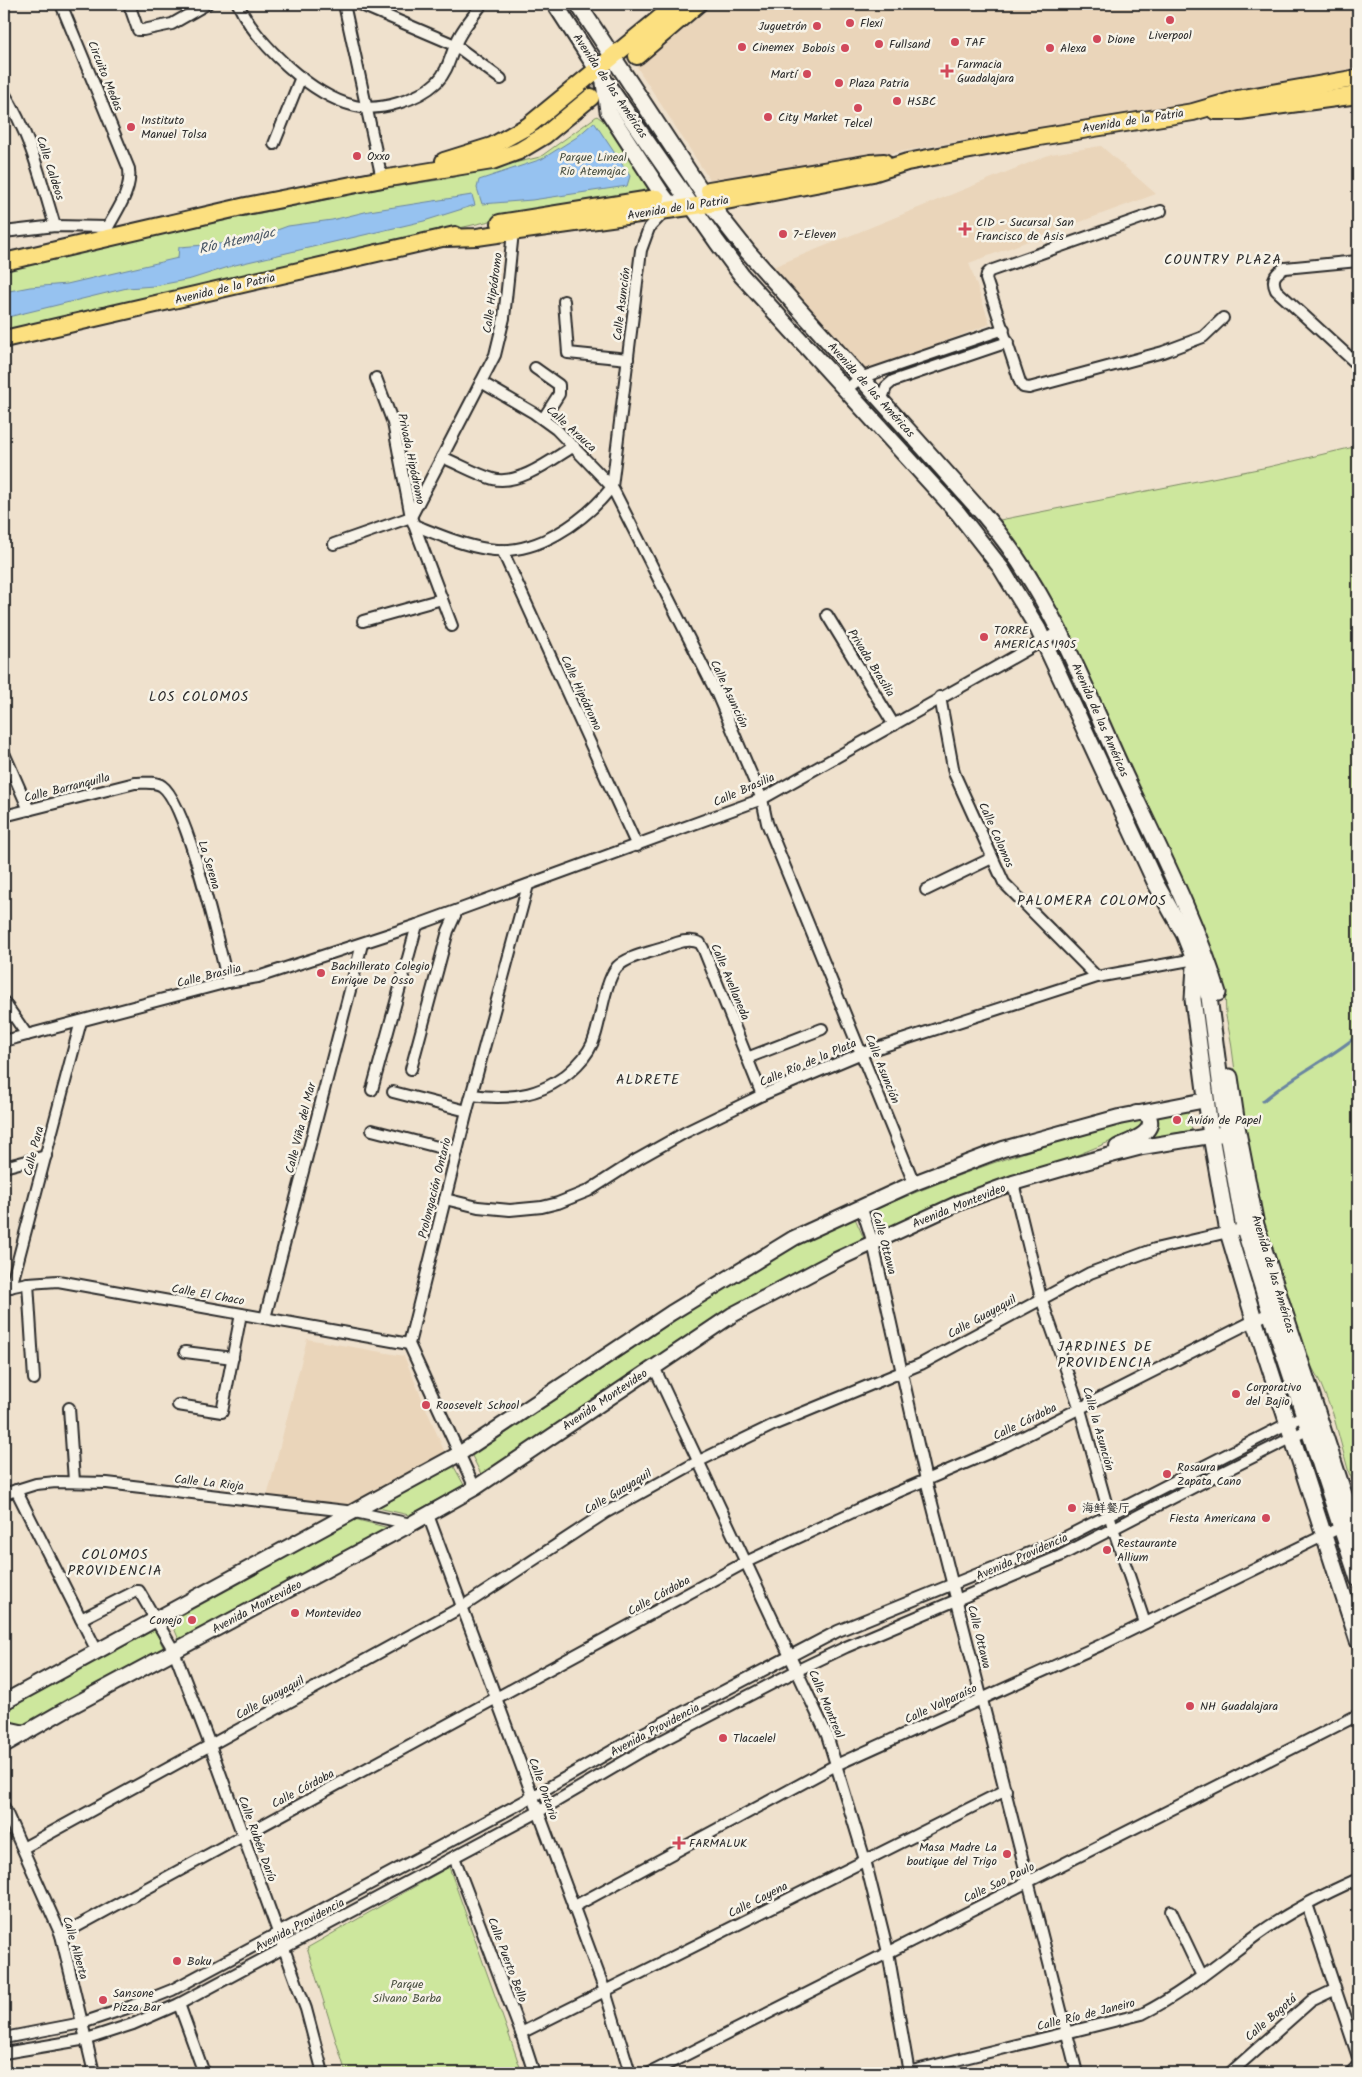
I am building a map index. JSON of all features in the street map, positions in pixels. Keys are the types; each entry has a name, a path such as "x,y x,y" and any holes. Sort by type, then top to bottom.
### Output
{"main road":[{"name":"Avenida de las Américas","path":"555,4 600,75 742,276 958,513 1001,568 1043,640 1156,884 1184,934 1210,997 1232,1133 1250,1227 1347,1524 1358,1579"},
{"name":"Avenida de las Américas","path":"578,4 748,252 999,533 1028,574 1053,617 1197,930 1207,957 1218,994 1232,1133"},
{"path":"382,179 411,168 471,153 512,136 600,75 612,56 677,4"},
{"path":"638,56 698,4"},
{"name":"Avenida de la Patria","path":"4,339 446,238 476,228 505,222 661,204 691,206 710,197 871,163 907,162 1047,135 1193,112 1238,99 1358,78"},
{"path":"1193,112 1240,111 1358,95"},
{"path":"4,262 113,231 382,179 476,165 504,156 544,136 592,97"},
{"name":"Avenida de la Patria","path":"446,238 477,237 514,232 661,204"},
{"path":"1022,604 1036,613 1053,617"},
{"name":"Avenida de las Américas","path":"1195,959 1193,999 1211,1136 1228,1232 1254,1319 1358,1641"},
{"name":"Avenida de las Américas","path":"1347,1524 1358,1537"},
{"path":"1354,2073 1358,2069"}],"street":[{"name":"Circuito Medas","path":"61,4 129,169 131,178 129,186 113,231"},
{"path":"130,7 135,26 138,30 143,30 172,24 207,4"},
{"path":"238,4 252,27 272,51 301,77 345,103 366,108 406,100 423,92 436,82 446,70 460,34 482,4"},
{"path":"344,4 382,179"},
{"path":"359,4 455,45 501,79"},
{"path":"274,144 301,77"},
{"name":"Calle Caldeos","path":"4,93 22,125 34,154 55,226"},
{"name":"Calle Asunción","path":"661,204 641,250 612,487 717,694 762,799 767,823 914,1183"},
{"path":"1161,212 990,271 987,274 986,279 1020,382 1023,387 1029,388 1163,352 1203,337 1223,318"},
{"path":"4,232 55,226 113,231"},
{"name":"Calle Hipódromo","path":"412,521 495,355 504,318 514,232"},
{"path":"1358,261 1285,268 1278,271 1273,283 1276,290 1358,365"},
{"path":"564,301 568,353 628,359"},
{"path":"846,390 860,378 1004,329"},
{"path":"881,402 886,387 893,381 1008,342"},
{"path":"944,350 948,362"},
{"path":"535,368 559,385 559,394 543,419"},
{"name":"Privada Hipódromo","path":"376,378 393,423 412,521 452,626"},
{"name":"Calle Arauca","path":"481,382 543,419 574,446 612,487"},
{"path":"442,458 494,480 512,479 528,473 574,446"},
{"path":"412,521 464,543 487,549 502,550 537,543 558,533 594,508 612,487"},
{"name":"Privada Hipódromo","path":"334,544 412,521"},
{"name":"Calle Hipódromo","path":"502,550 637,846"},
{"path":"362,621 442,600"},
{"name":"Privada Brasilia","path":"827,615 894,725"},
{"name":"Calle Brasilia","path":"4,1041 228,982 258,977 362,944 637,846 762,799 1060,631"},
{"name":"Calle Colomos","path":"940,698 954,773 1004,883 1097,977"},
{"path":"4,753 29,810"},
{"name":"La Serena","path":"135,783 152,782 161,784 167,791 181,819 195,857 228,982"},
{"name":"Calle Barranquilla","path":"4,816 135,783"},
{"path":"926,890 992,858"},
{"name":"Prolongación Ontario","path":"409,1344 467,1111 528,885"},
{"path":"411,1069 448,931 457,911"},
{"path":"372,1090 417,925"},
{"name":"Calle Avellaneda","path":"472,1096 492,1098 518,1097 547,1088 568,1074 583,1059 595,1039 609,985 613,973 618,967 629,960 689,940 700,943 703,948 762,1095"},
{"name":"Calle Viña del Mar","path":"265,1318 362,944"},
{"name":"Calle Río de la Plata","path":"445,1199 478,1207 510,1210 542,1207 558,1203 588,1192 669,1141 762,1095 862,1053 1097,977 1195,959"},
{"path":"4,1002 27,1035"},
{"name":"Calle Para","path":"8,1288 46,1156 81,1021"},
{"path":"747,1058 822,1029"},
{"path":"393,1092 467,1111"},
{"path":"4,1702 356,1512 459,1454 671,1313 794,1238 860,1206 914,1183 1003,1149 1056,1133 1136,1113 1206,1100"},
{"path":"1092,1160 1148,1130 1151,1124 1149,1117 1143,1113 1136,1113"},
{"path":"372,1130 457,1152"},
{"name":"Avenida Montevideo","path":"5,1743 475,1488 732,1315 836,1260 961,1202 1014,1184 1142,1147 1232,1133"},
{"path":"4,1167 46,1156"},
{"name":"Calle la Asunción","path":"1014,1184 1042,1298 1080,1409 1113,1528 1145,1623"},
{"name":"Calle Ottawa","path":"860,1206 873,1243 926,1480 1077,2073"},
{"name":"Calle Guayaquil","path":"23,1848 462,1607 605,1513 697,1462 773,1425 902,1373 958,1345 1090,1273 1155,1249 1250,1227"},
{"name":"Calle El Chaco","path":"8,1288 28,1283 58,1281 409,1344"},
{"path":"28,1283 34,1379"},
{"name":"Calle Córdoba","path":"61,1935 746,1562 817,1528 1005,1446 1277,1309"},
{"path":"178,1404 222,1412 241,1314"},
{"path":"409,1344 475,1488"},
{"path":"185,1352 232,1358"},
{"name":"Calle Montreal","path":"654,1367 697,1462 791,1655 827,1735 865,1860 888,1952 907,2073"},
{"path":"69,1408 74,1481"},
{"name":"Avenida Providencia","path":"4,2038 82,2023 172,1990 532,1797 636,1737 838,1631 1054,1543 1109,1514 1312,1419"},
{"name":"Avenida Providencia","path":"4,2053 87,2039 133,2024 179,2004 538,1812 642,1751 798,1670 846,1647 1060,1556 1312,1419"},
{"name":"Calle La Rioja","path":"4,1494 36,1484 74,1481 107,1482 356,1512 411,1524"},
{"path":"16,1490 97,1651"},
{"name":"Calle Ontario","path":"428,1515 604,1991 630,2073"},
{"name":"Calle Valparaíso","path":"573,1907 836,1765 1145,1623 1347,1524"},
{"name":"Calle Rubén Darío","path":"81,1619 139,1591 174,1651 306,2009 323,2073"},
{"name":"Calle Sao Paulo","path":"650,2073 1358,1716"},
{"path":"4,1724 7,1730 25,1733"},
{"name":"Calle Cayena","path":"521,2033 1006,1790"},
{"name":"Calle Alberta","path":"4,1807 61,1935 94,2073"},
{"name":"Calle Puerto Bello","path":"454,1857 521,2033 534,2073"},
{"name":"Calle Río de Janeiro","path":"907,2073 1142,2014 1171,1999 1272,1925 1307,1904 1358,1879"},
{"path":"1307,1904 1334,1990 1358,2057"},
{"path":"1171,1911 1202,1976"},
{"name":"Calle Bogotá","path":"1230,2073 1310,2001 1334,1990"},
{"path":"179,2004 204,2073"}],"shaded area":[{"name":"Plaza Patria","path":"706,4 1358,4 1358,70 1336,73 1337,81 961,141 713,185 635,64"},
{"name":"CID - Sucursal San Francisco de Asis","path":"1101,146 1156,194 969,263 990,324 865,372 768,269 1051,154"},
{"path":"307,1339 404,1356 445,1453 350,1507 267,1497"}],"green space":[{"name":"Parque Lineal Rio Atemajac","path":"597,116 613,128 651,191 547,208 4,332 4,270 208,224 367,191 445,179 540,157"},
{"path":"1358,446 1358,1491 1349,1473 1333,1414 1319,1380 1262,1275 1231,1041 1226,1016 1225,991 1088,672 1047,596 1000,520 1268,467"},
{"path":"1188,1110 1192,1130 1140,1140 1155,1131 1157,1124 1153,1117"},
{"path":"1143,1119 1144,1130 1129,1134 1050,1166 974,1190 885,1230 874,1210 1006,1158 1074,1137"},
{"path":"854,1216 865,1241 663,1353 481,1474 472,1456 719,1291 786,1251"},
{"path":"453,1465 464,1485 409,1515 378,1508"},
{"path":"354,1519 393,1529 179,1640 169,1616"},
{"path":"154,1628 164,1649 19,1729 4,1722 4,1711"},
{"name":"Parque Silvano Barba","path":"449,1867 522,2073 346,2073 307,1948"}],"water":[{"path":"594,122 630,176 627,186 532,200 482,204 477,188 479,180 542,159 577,137"},
{"path":"472,195 475,205 424,221 235,265 191,279 154,286 127,288 4,318 4,292 30,287 67,284 178,258 179,247 230,243 258,237 288,226"}],"waterway":[{"path":"1263,1101 1358,1035"},
{"path":"1210,1067 1213,1098"}],"tunnel":[{"path":"596,92 637,56"}],"place":[{"name":"Liverpool","path":"1170,20"},
{"name":"Flexi","path":"850,23"},
{"name":"Juguetrón","path":"817,26"},
{"name":"Dione","path":"1097,39"},
{"name":"TAF","path":"955,42"},
{"name":"Fullsand","path":"879,44"},
{"name":"Cinemex","path":"742,47"},
{"name":"Bobois","path":"845,48"},
{"name":"Alexa","path":"1050,48"},
{"name":"Farmacia Guadalajara","path":"947,71"},
{"name":"Martí","path":"807,74"},
{"name":"Plaza Patria","path":"839,83"},
{"name":"HSBC","path":"897,101"},
{"name":"Telcel","path":"858,108"},
{"name":"City Market","path":"768,117"},
{"name":"Instituto Manuel Tolsa","path":"131,127"},
{"name":"Oxxo","path":"357,156"},
{"name":"CID - Sucursal San Francisco de Asis","path":"965,229"},
{"name":"7-Eleven","path":"783,234"},
{"name":"TORRE AMERICAS 1905","path":"984,637"},
{"name":"Bachillerato Colegio Enrique De Osso","path":"321,973"},
{"name":"Avión de Papel","path":"1177,1120"},
{"name":"Corporativo del Bajio","path":"1236,1394"},
{"name":"Roosevelt School","path":"426,1405"},
{"name":"Rosaura Zapata Cano","path":"1167,1474"},
{"name":"海鲜餐厅","path":"1072,1508"},
{"name":"Fiesta Americana","path":"1266,1518"},
{"name":"Restaurante Allium","path":"1107,1550"},
{"name":"Montevideo","path":"295,1613"},
{"name":"Conejo","path":"192,1620"},
{"name":"NH Guadalajara","path":"1190,1706"},
{"name":"Tlacaelel","path":"723,1738"},
{"name":"FARMALUK","path":"679,1843"},
{"name":"Masa Madre La boutique del Trigo","path":"1007,1854"},
{"name":"Boku","path":"177,1961"},
{"name":"Sansone Pizza Bar","path":"103,2000"}],"district":[{"name":"COUNTRY PLAZA","path":"1223,260"},
{"name":"LOS COLOMOS","path":"199,697"},
{"name":"PALOMERA COLOMOS","path":"1092,901"},
{"name":"ALDRETE","path":"648,1080"},
{"name":"JARDINES DE PROVIDENCIA","path":"1105,1355"},
{"name":"COLOMOS PROVIDENCIA","path":"115,1564"}],"water label":[{"name":"Río Atemajac","path":"237,241"}]}
